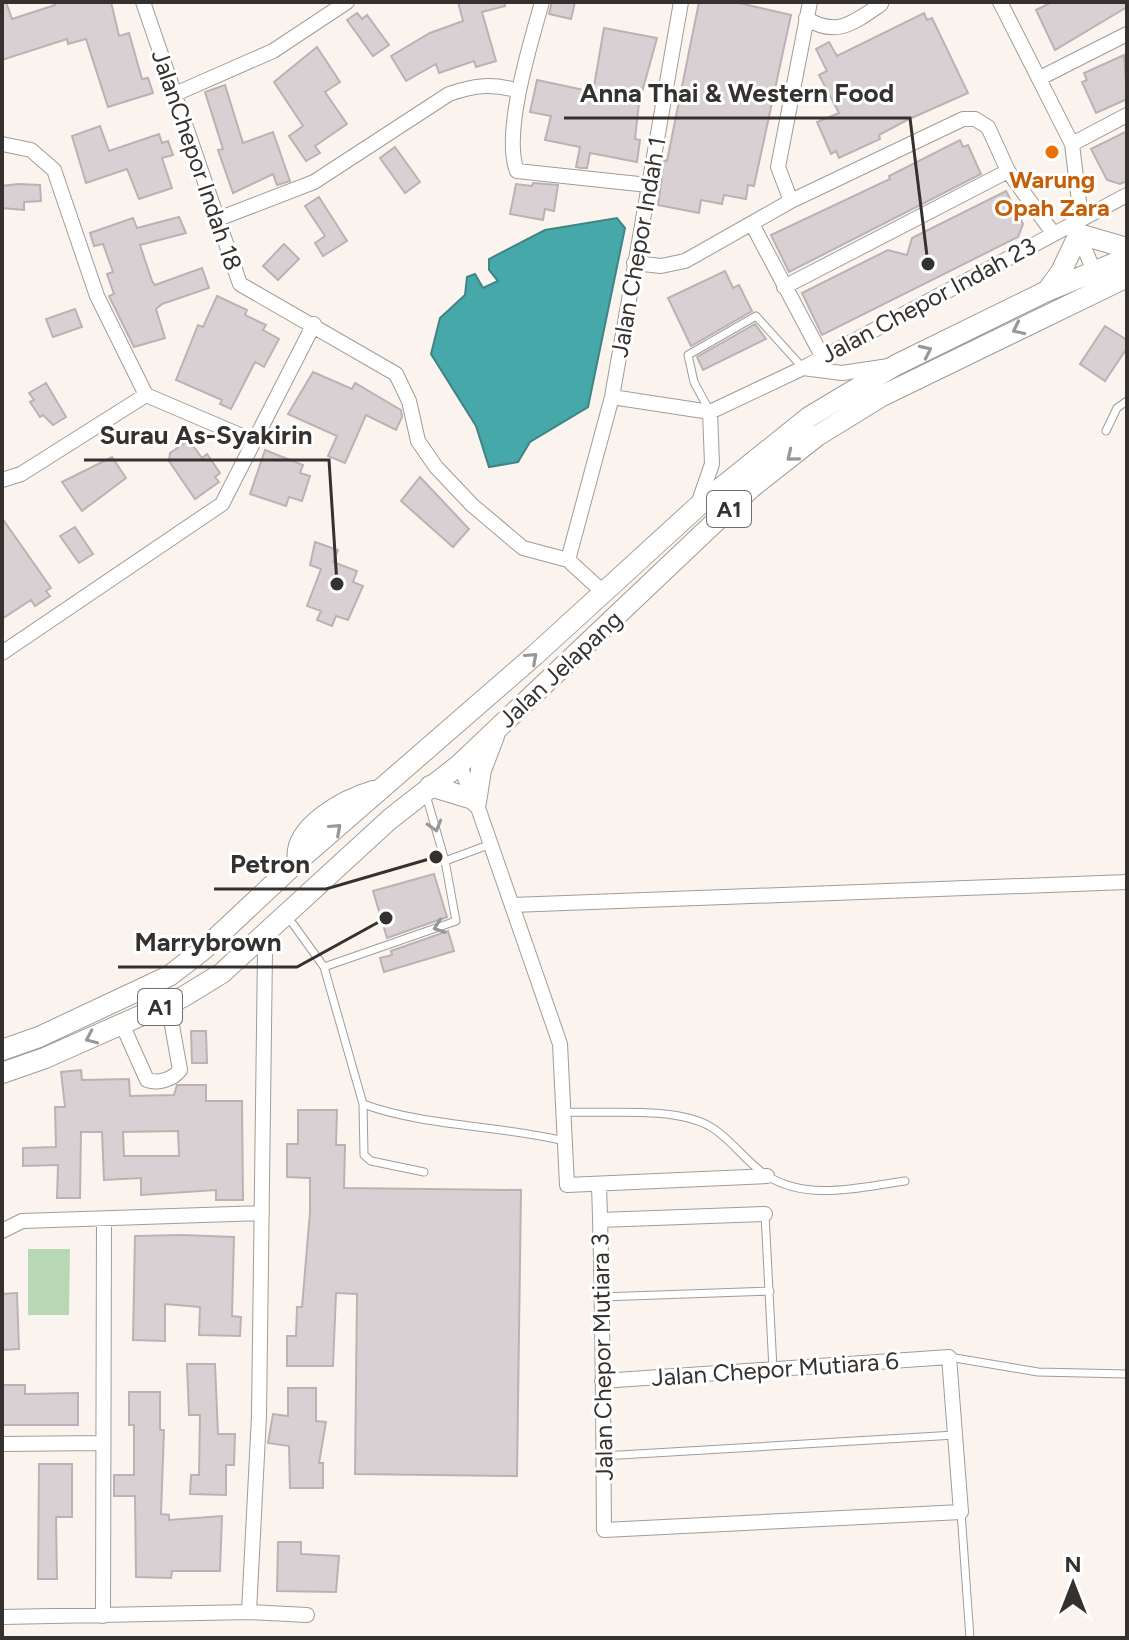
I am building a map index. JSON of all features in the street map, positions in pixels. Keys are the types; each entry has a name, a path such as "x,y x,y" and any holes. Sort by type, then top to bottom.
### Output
{"main road":[{"path":"1047,291 1061,272 1078,225 1127,248"},
{"name":"Jalan Jelapang","path":"278,881 298,861 298,842 344,800 381,789 697,507 809,417 896,365 1047,291 1127,258"},
{"path":"1088,295 1094,271 1119,280"},
{"name":"Jalan Jelapang","path":"2,1073 122,1024 222,973 294,914 428,788 459,765 751,488 817,436 882,396 1119,280"},
{"path":"407,766 459,765 454,742 462,719"},
{"path":"428,788 476,801 481,770 497,729"},
{"path":"222,973 265,951 294,914 293,888 278,881"},
{"name":"A1","path":"2,1050 39,1037 169,976 203,950 278,881"}],"street":[{"name":"JalanChepor Indah 18","path":"143,2 240,284 396,374 409,401 418,441 463,496 523,548 568,560"},
{"path":"175,94 273,51 347,2"},
{"path":"542,2 519,91 512,159 517,171 648,185"},
{"name":"Jalan Chepor Indah 1","path":"568,560 612,397 681,2"},
{"path":"791,201 778,167 810,2"},
{"path":"1000,2 1072,144 1078,225 1094,271"},
{"path":"806,18 822,29 835,29 861,18 881,4"},
{"path":"1040,78 1127,34"},
{"path":"218,219 314,182 449,94 472,86 496,84 519,91"},
{"path":"1072,144 1127,115"},
{"path":"634,263 661,266 685,261 791,201 957,121 975,119 988,127 1008,171 1053,233"},
{"path":"2,144 31,150 54,170 97,296 146,395 254,441"},
{"path":"784,287 1008,171"},
{"name":"Jalan Chepor Indah 23","path":"710,412 803,368 1053,233 1078,225 1127,195"},
{"path":"752,224 822,356"},
{"path":"2,653 222,504 314,324"},
{"path":"803,368 842,373 896,365"},
{"path":"2,480 21,474 146,395"},
{"path":"612,397 710,412 712,464 697,507"},
{"path":"568,560 604,593"},
{"path":"459,765 476,801 560,1044 567,1185 767,1176"},
{"path":"512,905 1127,882"},
{"path":"249,1612 259,1416 265,951"},
{"path":"122,1024 147,1080 156,1083 176,1075 180,1070 168,1003"},
{"name":"Jalan Chepor Mutiara 3","path":"599,1185 604,1530 961,1512"},
{"path":"2,1231 22,1221 262,1213"},
{"path":"600,1220 765,1214"},
{"path":"103,1616 104,1220"},
{"path":"949,1357 961,1512"},
{"name":"Jalan Chepor Mutiara 6","path":"602,1381 949,1357"},
{"path":"2,1444 102,1443"},
{"path":"2,1617 249,1612 307,1615"}],"lane":[{"path":"710,412 694,382 688,355 756,316 803,368"},
{"path":"1106,431 1117,408 1127,401"},
{"path":"324,967 456,921 428,788"},
{"path":"445,861 491,844"},
{"path":"294,914 324,967 363,1104 361,1145 364,1155 371,1161 424,1172"},
{"path":"363,1104 389,1114 516,1129 565,1141"},
{"path":"565,1112 674,1115 710,1126 767,1176 796,1187 835,1191 905,1181"},
{"path":"765,1214 773,1369"},
{"path":"601,1297 770,1291"},
{"path":"949,1357 1038,1372 1127,1374"},
{"path":"603,1456 955,1435"},
{"path":"961,1512 970,1638"}],"green space":[{"path":"28,1249 70,1249 69,1315 28,1315"}],"water":[{"path":"617,218 625,228 588,407 530,442 518,462 489,467 476,426 431,354 440,318 465,295 467,277 475,274 483,288 498,281 489,270 489,259 545,230"}],"building":[{"path":"2,2 6,2 12,19 55,5 54,2 111,2 119,36 129,33 142,79 148,78 153,93 108,107 86,39 68,44 67,39 2,60"},
{"path":"458,2 504,2 505,6 482,12 496,61 476,67 474,61 439,73 436,64 406,81 391,56 430,33 463,21"},
{"path":"552,2 575,2 571,19 549,14"},
{"path":"699,2 735,2 791,15 754,186 748,185 746,199 724,195 722,204 701,200 699,213 658,205 664,160 667,161"},
{"path":"1052,2 1127,2 1127,7 1055,50 1036,10"},
{"path":"357,13 362,19 367,15 389,45 373,56 347,20"},
{"path":"924,13 927,20 932,18 968,93 907,120 879,135 880,139 839,158 836,151 831,154 817,122 839,113 819,75 827,71 816,49 829,42 837,56"},
{"path":"604,28 657,38 639,103 635,139 640,140 637,162 590,153 587,168 581,168 576,167 580,147 545,140 551,116 530,112 537,80 593,92"},
{"path":"317,47 340,82 325,92 347,124 315,146 320,153 306,161 289,136 303,126 274,82"},
{"path":"1124,55 1127,99 1096,113 1082,82 1087,80 1084,73"},
{"path":"225,85 243,143 273,132 290,181 277,185 273,174 233,193 218,150 223,149 205,92"},
{"path":"100,126 109,151 159,134 162,143 168,141 173,155 162,158 172,188 139,199 127,169 86,183 72,136"},
{"path":"1127,131 1127,181 1120,184 1107,180 1091,149"},
{"path":"960,140 963,147 968,145 981,174 789,272 771,235 890,179 889,176"},
{"path":"395,147 420,182 405,193 380,158"},
{"path":"533,183 558,185 554,211 545,209 543,220 510,214 516,184 532,186"},
{"path":"40,185 41,201 24,202 24,210 2,208 2,186"},
{"path":"1006,191 1023,224 1018,237 822,335 802,293 888,250 907,255 912,238"},
{"path":"319,197 347,241 323,256 315,243 325,236 305,206"},
{"path":"179,217 186,233 140,245 152,281 155,285 202,268 209,288 162,304 156,309 165,338 134,347 109,296 114,294 107,274 113,272 103,244 94,246 90,233 133,218 137,228"},
{"path":"284,244 299,259 278,280 263,266"},
{"path":"725,271 733,288 739,285 752,311 691,346 668,298"},
{"path":"217,296 247,310 245,315 266,325 263,330 279,339 264,367 255,362 231,409 220,404 222,400 176,380 198,325 203,327"},
{"path":"75,309 82,327 53,337 46,319"},
{"path":"755,324 766,339 703,370 697,357"},
{"path":"1105,326 1127,340 1127,348 1105,381 1080,364"},
{"path":"313,372 352,389 355,383 401,410 402,417 396,430 366,415 345,463 328,456 337,436 288,414"},
{"path":"46,383 66,417 53,425 43,415 40,417 30,402 34,400 29,393"},
{"path":"189,440 202,458 207,454 220,473 215,477 219,482 195,499 169,461 170,453"},
{"path":"265,450 303,465 300,473 310,476 302,501 289,497 286,506 250,494"},
{"path":"112,457 126,478 82,511 62,482"},
{"path":"420,477 469,529 453,547 401,501"},
{"path":"2,518 51,588 46,591 50,596 35,606 31,600 2,619"},
{"path":"75,527 93,554 79,563 60,536"},
{"path":"315,542 338,550 333,562 357,571 353,582 363,586 348,620 336,616 332,626 317,620 321,611 307,606 321,569 310,565"},
{"path":"434,874 447,917 387,938 373,891"},
{"path":"448,931 454,951 384,972 380,958 392,955 391,951"},
{"path":"191,1031 206,1031 207,1063 192,1063"},
{"path":"81,1070 82,1080 129,1079 130,1096 174,1095 177,1085 206,1085 206,1101 242,1101 243,1200 216,1200 216,1190 141,1195 141,1178 104,1180 102,1132 81,1132 80,1198 57,1198 58,1165 23,1166 23,1148 56,1147 55,1107 65,1107 61,1072","holes":["178,1131 179,1156 124,1156 123,1132"]},
{"path":"298,1110 337,1110 336,1145 345,1145 344,1188 521,1190 517,1476 355,1474 357,1294 336,1293 333,1366 287,1366 287,1336 296,1336 297,1307 302,1307 310,1212 310,1178 287,1177 287,1144 298,1144"},
{"path":"135,1236 234,1237 232,1316 241,1317 240,1336 199,1335 200,1307 165,1304 165,1341 133,1340"},
{"path":"17,1293 19,1349 2,1350 2,1294"},
{"path":"187,1364 215,1364 218,1434 235,1434 234,1465 226,1465 226,1495 190,1494 191,1475 199,1475 200,1415 189,1415"},
{"path":"2,1385 25,1385 25,1394 78,1393 78,1425 2,1425"},
{"path":"288,1388 316,1388 316,1421 326,1422 319,1463 323,1463 323,1488 290,1488 289,1446 268,1443 273,1414 288,1416"},
{"path":"129,1392 160,1392 160,1430 164,1430 161,1514 169,1515 169,1520 222,1516 220,1571 172,1571 171,1578 136,1577 135,1496 114,1496 114,1475 134,1475 134,1425 129,1425"},
{"path":"39,1464 72,1464 72,1517 56,1517 57,1579 38,1579"},
{"path":"278,1542 301,1542 301,1554 339,1556 336,1592 277,1591"}],"place":[{"name":"Warung Opah Zara","path":"1052,152"},
{"name":"Anna Thai & Western Food","path":"928,264"},
{"name":"Surau As-Syakirin","path":"337,584"},
{"name":"Petron","path":"436,857"},
{"name":"Marrybrown","path":"386,918"}]}
